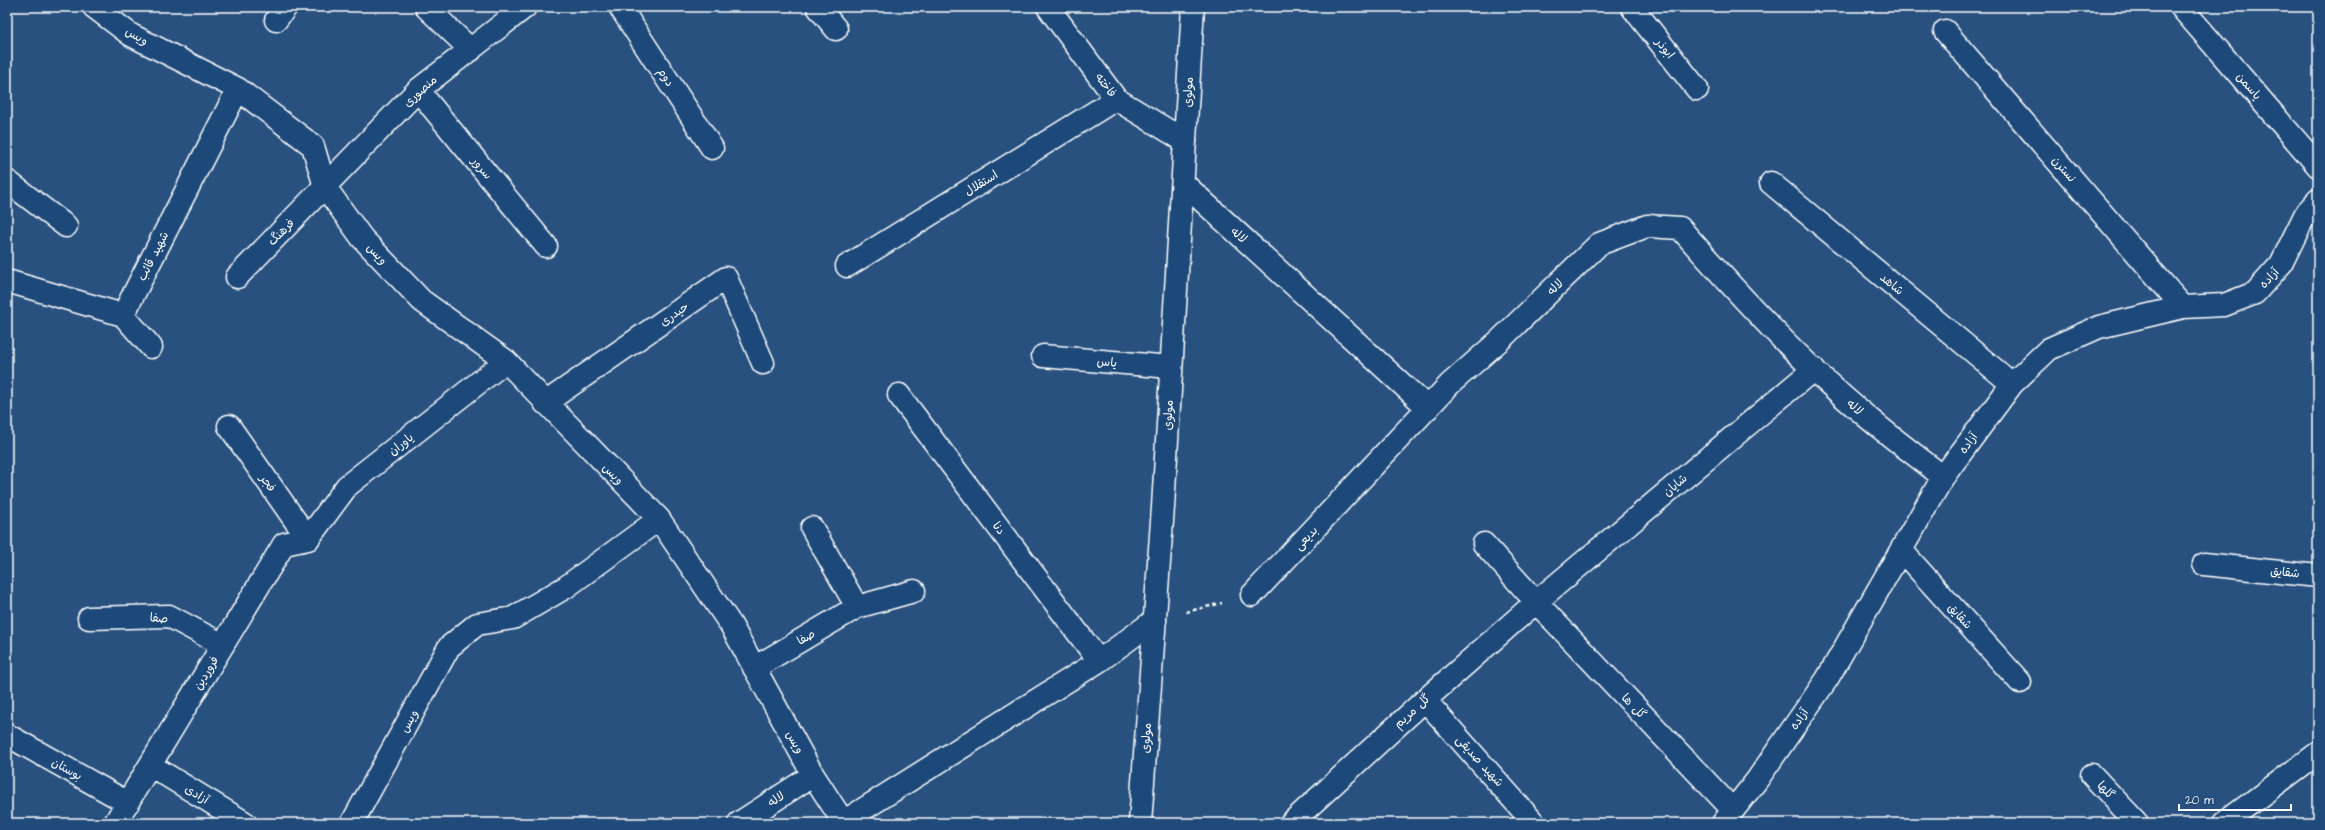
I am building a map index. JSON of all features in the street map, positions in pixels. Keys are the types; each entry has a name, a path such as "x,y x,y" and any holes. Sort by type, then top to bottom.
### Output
{"street":[{"name":"ویس","path":"94,7 131,35 238,89 313,146 325,187 362,238 422,301 506,361 658,519 731,625 813,775 843,822"},
{"path":"426,7 471,50"},
{"name":"منصوری","path":"325,187 418,90 525,7"},
{"name":"دوم","path":"620,7 712,148"},
{"path":"818,7 836,29"},
{"name":"فاخته","path":"1048,7 1116,99 1185,141"},
{"name":"مولوی","path":"1140,823 1155,620 1193,7"},
{"name":"ابوذر","path":"1632,7 1697,89"},
{"name":"یاسمن","path":"2181,7 2318,166"},
{"name":"نسترن","path":"1945,31 2183,307"},
{"name":"شهید قائب","path":"123,316 238,89"},
{"name":"سرور","path":"418,90 546,246"},
{"name":"استقلال","path":"847,266 1116,99"},
{"path":"7,181 66,226"},
{"name":"لاله","path":"1183,184 1428,408 1450,384 1501,339 1599,244 1646,226 1680,228 1762,317 1814,369 1866,416 1943,477"},
{"name":"شاهد","path":"1771,184 2012,384"},
{"name":"فرهنگ","path":"237,277 325,187"},
{"name":"آزاده","path":"1728,817 1757,780 1827,679 1943,477 2012,384 2048,349 2099,327 2183,307 2224,305 2255,293 2281,264 2306,213 2318,200"},
{"name":"حیدری","path":"545,403 726,278 763,363"},
{"path":"7,281 123,316 151,347"},
{"name":"یاس","path":"1043,356 1171,367"},
{"name":"یاوران","path":"308,539 347,486 506,361"},
{"name":"شایان","path":"1536,602 1814,369"},
{"name":"دنا","path":"899,395 1099,661"},
{"name":"بدیعی","path":"1252,595 1428,408"},
{"name":"فجر","path":"229,426 308,539"},
{"name":"ویس","path":"352,823 449,647 477,624 513,618 566,587 658,519"},
{"path":"812,528 857,607"},
{"name":"فروردین","path":"115,823 284,544 308,539"},
{"name":"گل ها","path":"1484,544 1728,817"},
{"name":"شقایق","path":"1901,550 2020,682"},
{"name":"شقایق","path":"2204,564 2318,576"},
{"name":"صفا","path":"754,668 857,607 914,591"},
{"name":"گل مریم","path":"1291,823 1425,700 1536,602"},
{"name":"صفا","path":"89,618 170,616 223,645"},
{"path":"843,822 1099,661 1155,620"},
{"name":"شهید صدیقی","path":"1425,700 1534,823"},
{"name":"بوستان","path":"7,735 128,803"},
{"path":"2224,823 2318,753"},
{"name":"آزادی","path":"150,765 245,823"},
{"name":"لاله","path":"739,823 813,775"},
{"name":"گلها","path":"2092,775 2137,823"}],"path":[{"path":"1155,620 1252,595"}]}
